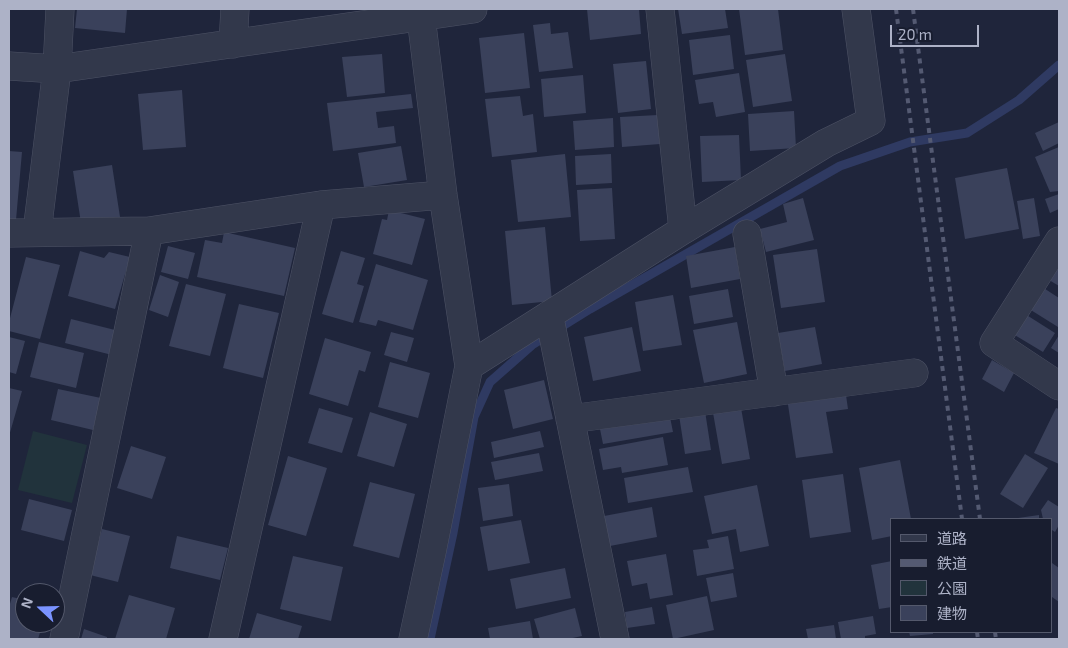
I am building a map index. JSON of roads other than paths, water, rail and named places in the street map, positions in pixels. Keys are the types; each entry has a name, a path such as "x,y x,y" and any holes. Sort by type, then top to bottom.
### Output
{"street":[{"path":"37,232 57,69 60,9"},
{"path":"233,44 235,9"},
{"path":"9,66 57,69 233,44 421,13 473,9"},
{"path":"660,9 683,230"},
{"path":"469,366 683,230 826,143 871,121 856,9"},
{"path":"413,639 469,366 443,195 421,13"},
{"path":"9,233 149,231 321,205 443,195"},
{"path":"223,639 321,205"},
{"path":"64,639 149,231"},
{"path":"747,234 774,392"},
{"path":"1059,242 994,343 1059,386"},
{"path":"549,315 615,639"},
{"path":"570,419 914,373"}],"waterway":[{"path":"430,639 453,533 474,417 490,382 532,345 590,309 840,166 910,142 967,133 1019,100 1059,65"}],"railway":[{"path":"896,9 962,518"},
{"path":"913,9 980,518"},
{"path":"977,633 978,639"},
{"path":"995,633 996,639"}]}
